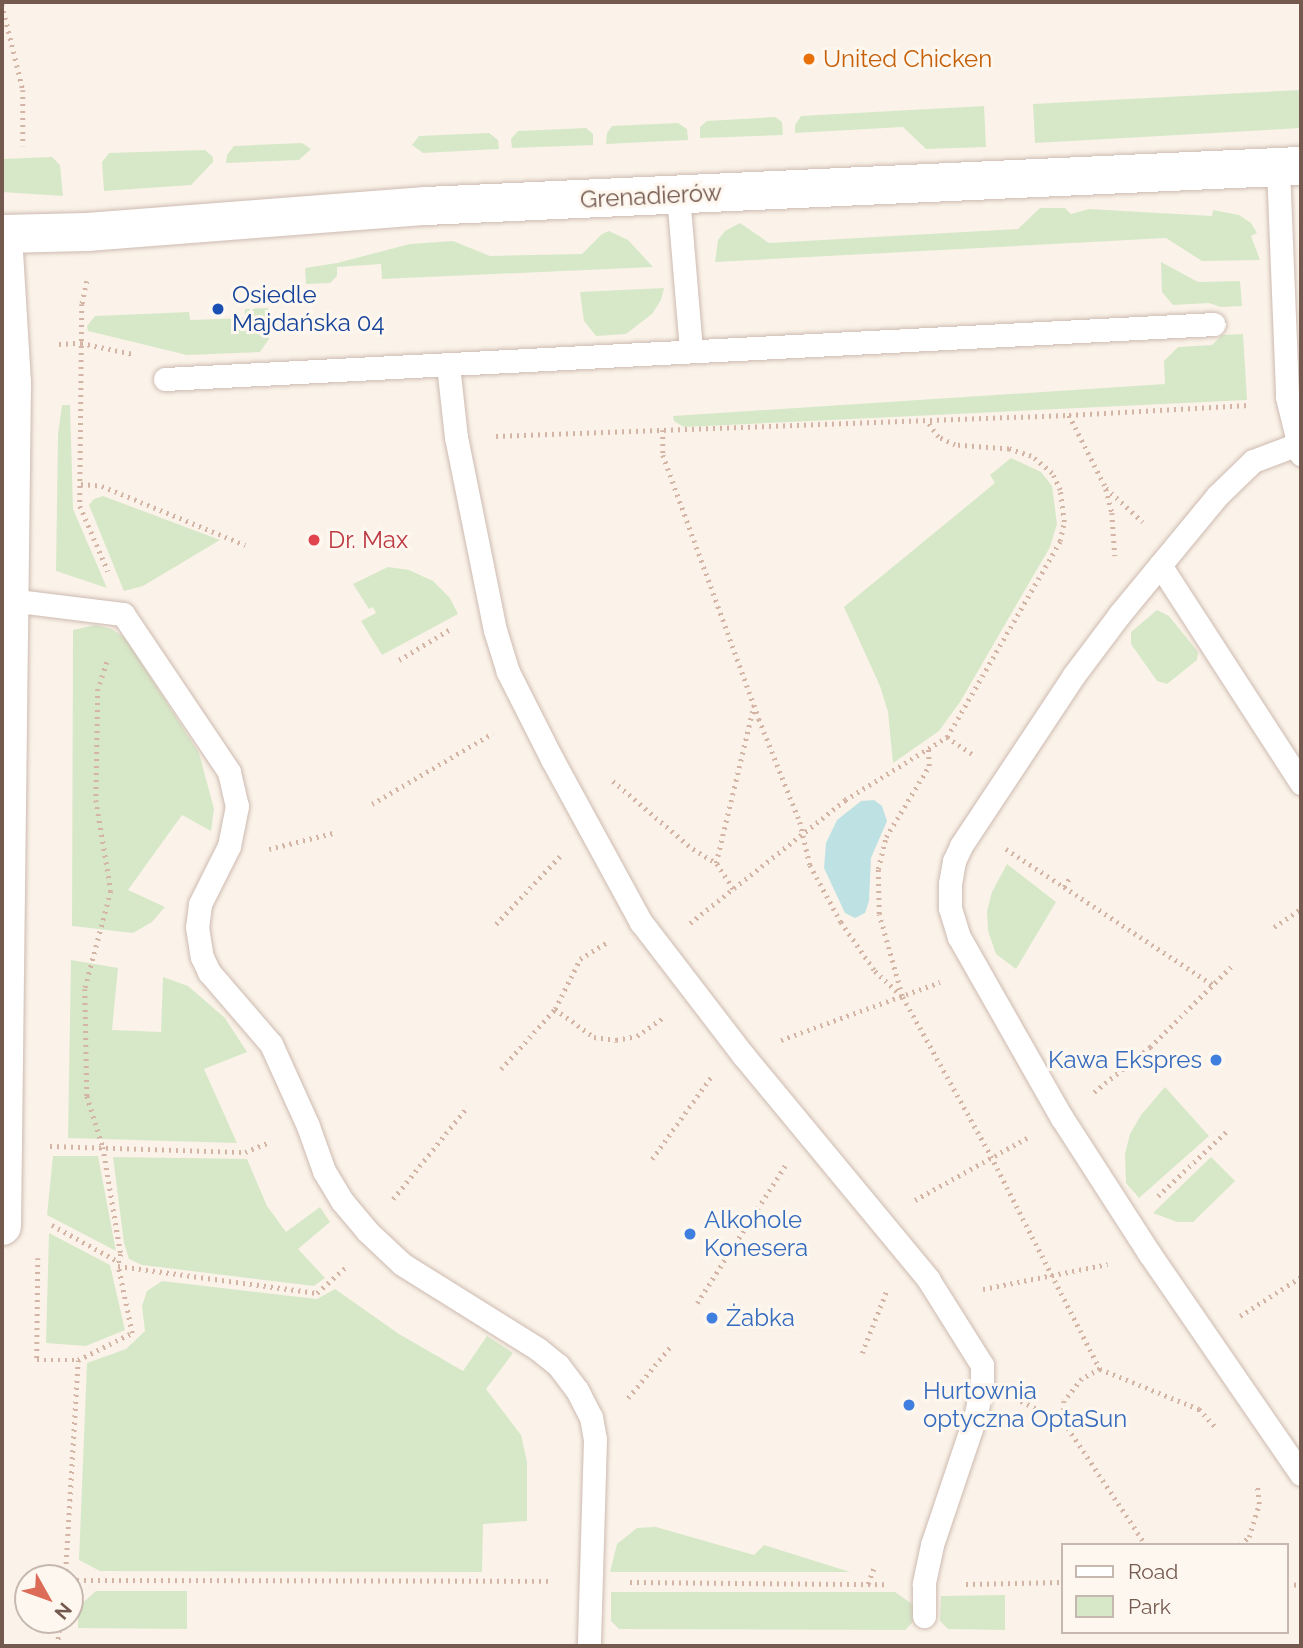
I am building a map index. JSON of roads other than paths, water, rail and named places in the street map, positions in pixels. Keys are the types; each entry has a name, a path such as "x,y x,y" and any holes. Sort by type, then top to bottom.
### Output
{"street":[{"name":"Grenadierów","path":"2,234 87,232 426,206 1290,167"},
{"path":"2,234 10,344 5,599 2,1226"}],"lane":[{"path":"1290,167 1287,397 1300,449 1253,461 1217,496 1119,615 1074,675 954,861 950,883 950,908 959,937 974,968 1062,1118 1149,1253 1301,1474"},
{"path":"678,195 691,350"},
{"path":"165,379 1214,324"},
{"path":"448,365 456,437 490,605 508,672 552,759 640,922 739,1050 942,1297 982,1365 982,1385 975,1417 932,1545 924,1584 924,1616"},
{"path":"1166,557 1301,783"},
{"path":"5,599 123,614 229,772 237,806 229,846 200,904 197,927 202,957 209,972 271,1044 308,1126 324,1171 342,1201 367,1231 402,1264 538,1349 558,1365 591,1417 595,1439 589,1646"}],"water":[{"path":"874,800 882,806 887,821 871,858 869,901 865,913 855,918 845,913 824,868 826,843 837,820 861,801"}],"place":[{"name":"United Chicken","path":"809,59"},
{"name":"Osiedle Majdańska 04","path":"218,309"},
{"name":"Dr. Max","path":"314,540"},
{"name":"Kawa Ekspres","path":"1216,1060"},
{"name":"Alkohole Konesera","path":"690,1234"},
{"name":"Żabka","path":"712,1318"},
{"name":"Hurtownia optyczna OptaSun","path":"909,1405"}]}
